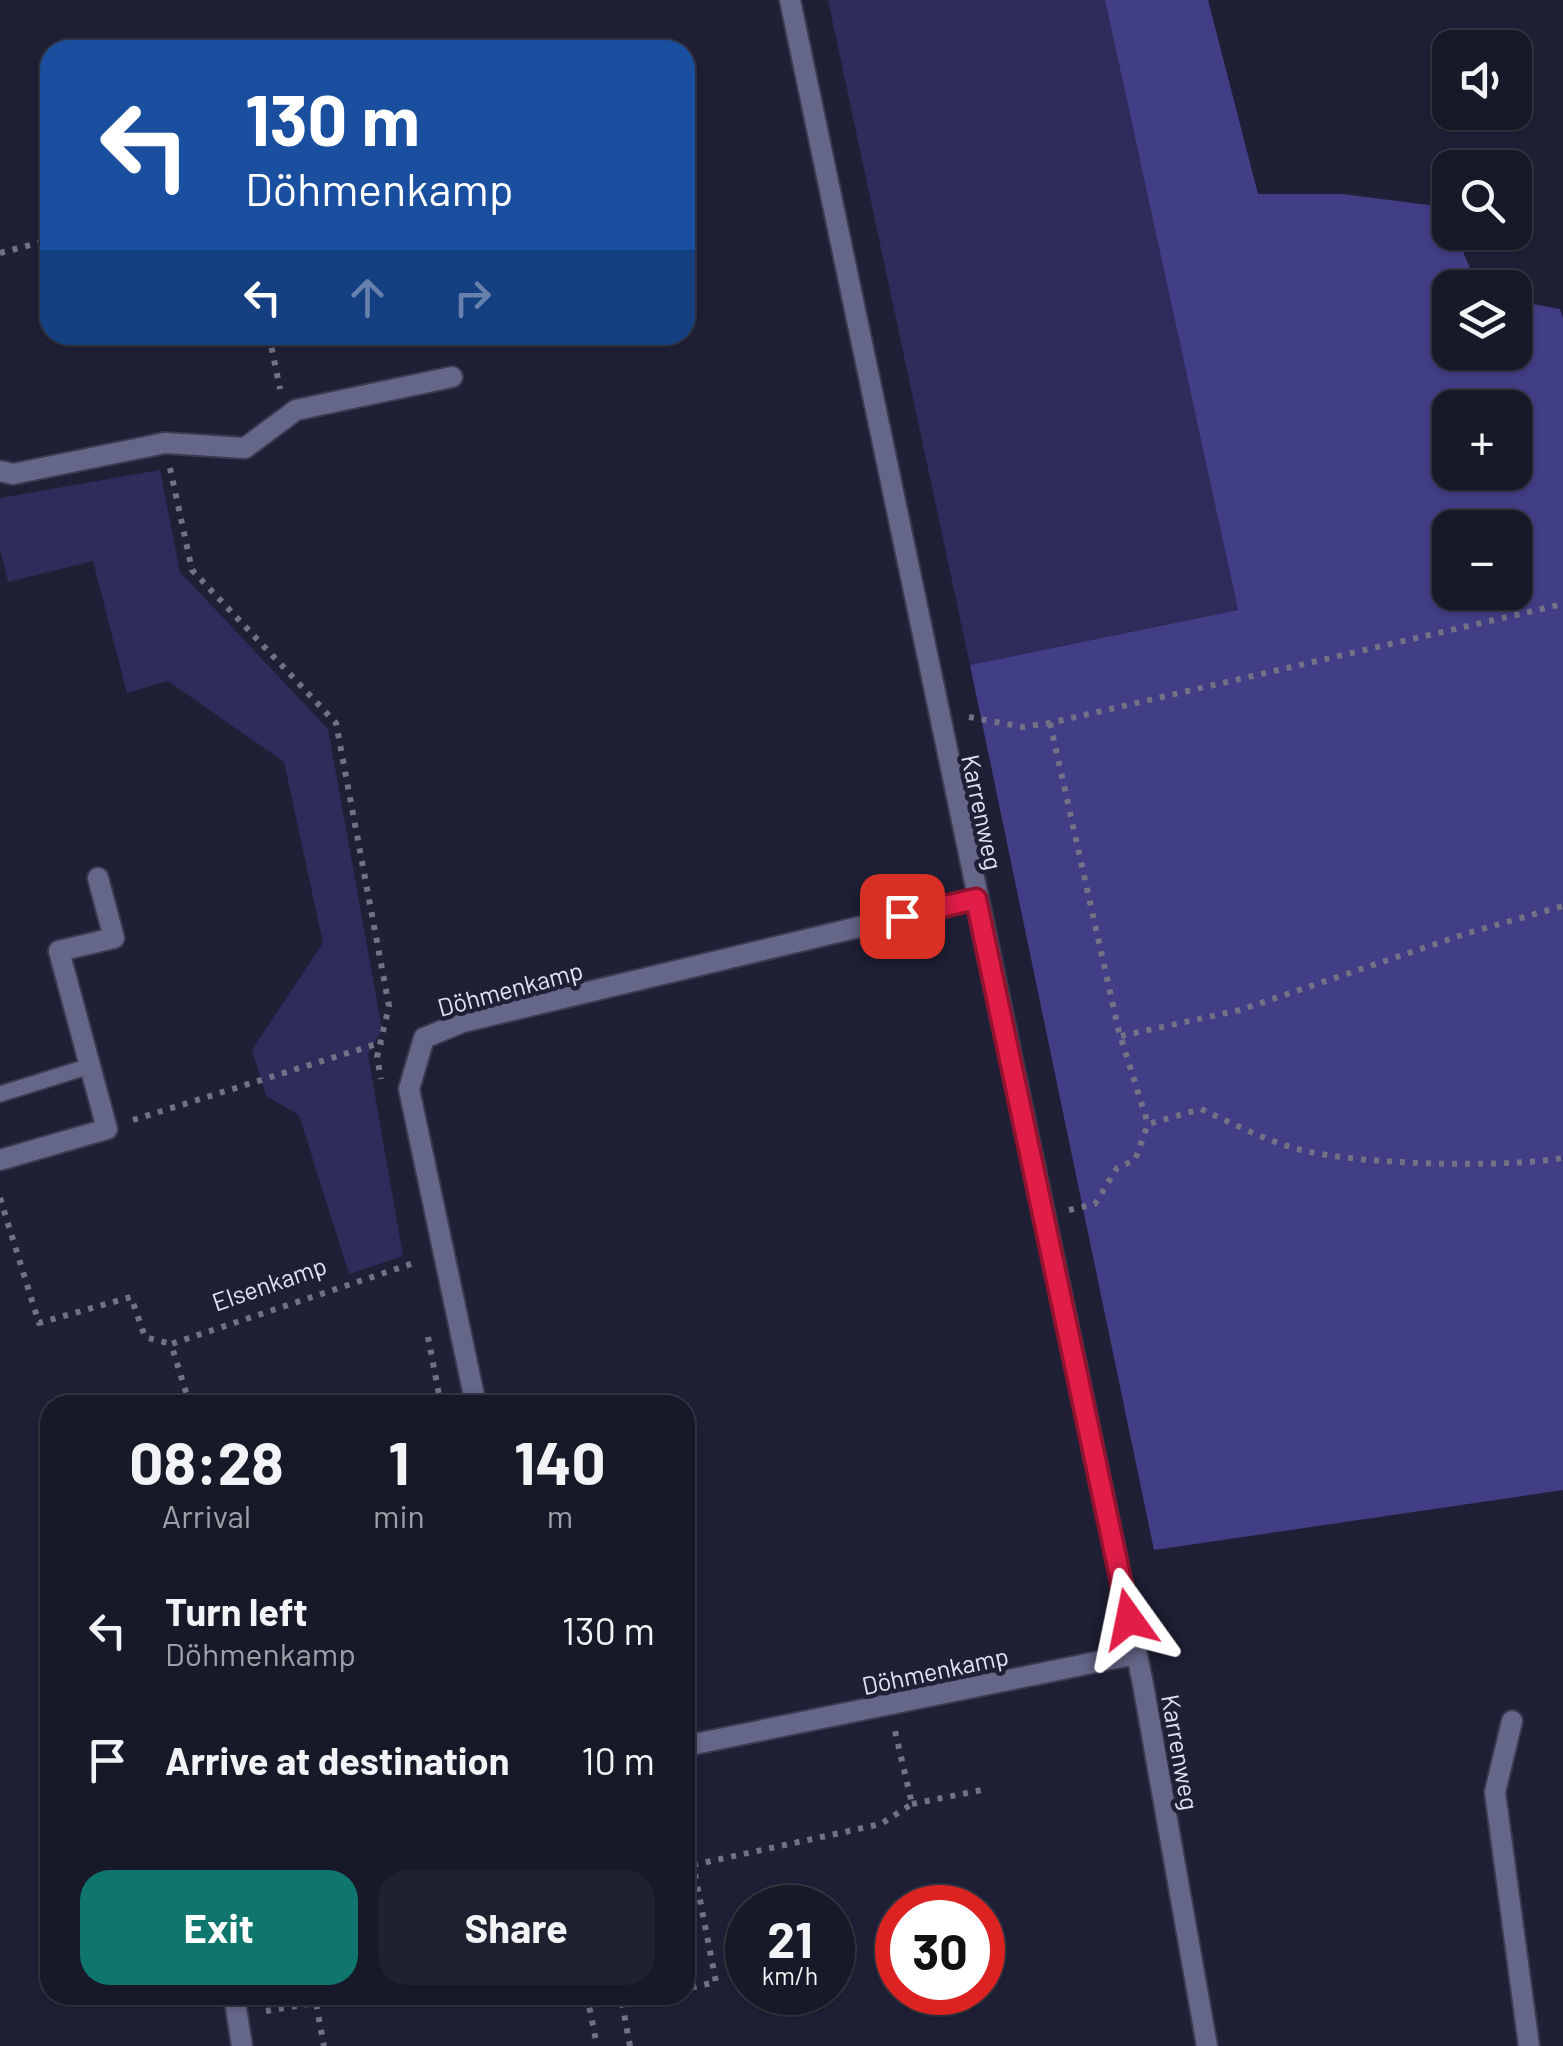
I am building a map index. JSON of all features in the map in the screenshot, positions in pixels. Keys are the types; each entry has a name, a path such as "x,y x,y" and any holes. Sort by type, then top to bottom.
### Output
{"street":[{"name":"Karrenweg","path":"790,0 1136,1654 1207,2046"},
{"path":"0,471 13,474 165,442 245,448 296,410 452,378"},
{"path":"0,1160 107,1129 59,951 114,938 98,878"},
{"name":"Döhmenkamp","path":"474,1395 409,1089 424,1038 463,1022 976,899"},
{"name":"Döhmenkamp","path":"695,1744 1136,1654"},
{"path":"1512,1721 1495,1792 1530,2046"},
{"path":"235,2005 242,2046"}],"lane":[{"path":"0,1094 90,1066"}],"path":[{"path":"0,253 40,243"},
{"path":"165,442 192,570 336,723 389,1006 377,1057 384,1094"},
{"path":"936,710 1023,727 1563,604"},
{"path":"1044,1215 1095,1204 1117,1168 1136,1160 1148,1124 1121,1036 1050,722"},
{"path":"1121,1036 1240,1010 1468,933 1563,906"},
{"path":"107,1129 382,1042 424,1038"},
{"path":"1148,1124 1202,1109 1270,1141 1337,1157 1528,1164 1563,1158"},
{"path":"0,1198 39,1323 131,1297 145,1337 171,1344 187,1395"},
{"path":"410,1244 417,1280"},
{"name":"Elsenkamp","path":"171,1344 446,1254"},
{"path":"427,1334 439,1395"},
{"path":"889,1705 912,1804"},
{"path":"695,1866 881,1824 912,1804 987,1789"},
{"path":"695,1876 716,1982 695,1986"},
{"path":"316,2005 324,2046"},
{"path":"589,2005 597,2046"},
{"path":"622,2005 630,2046"}],"shaded area":[{"path":"828,0 1105,0 1238,610 970,665"},
{"path":"1105,0 1208,0 1258,194 1342,194 1432,205 1432,250 1462,250 1471,270 1432,270 1432,370 1532,370 1532,304 1560,309 1563,319 1563,1490 1154,1550 970,665 1238,610"},
{"path":"160,470 180,572 328,729 382,1029 368,1055 403,1256 349,1274 299,1115 266,1096 252,1050 323,943 284,762 168,681 127,693 93,561 8,582 0,549 0,498"}],"route":[{"path":"902,916 976,899 1129,1619"}]}
